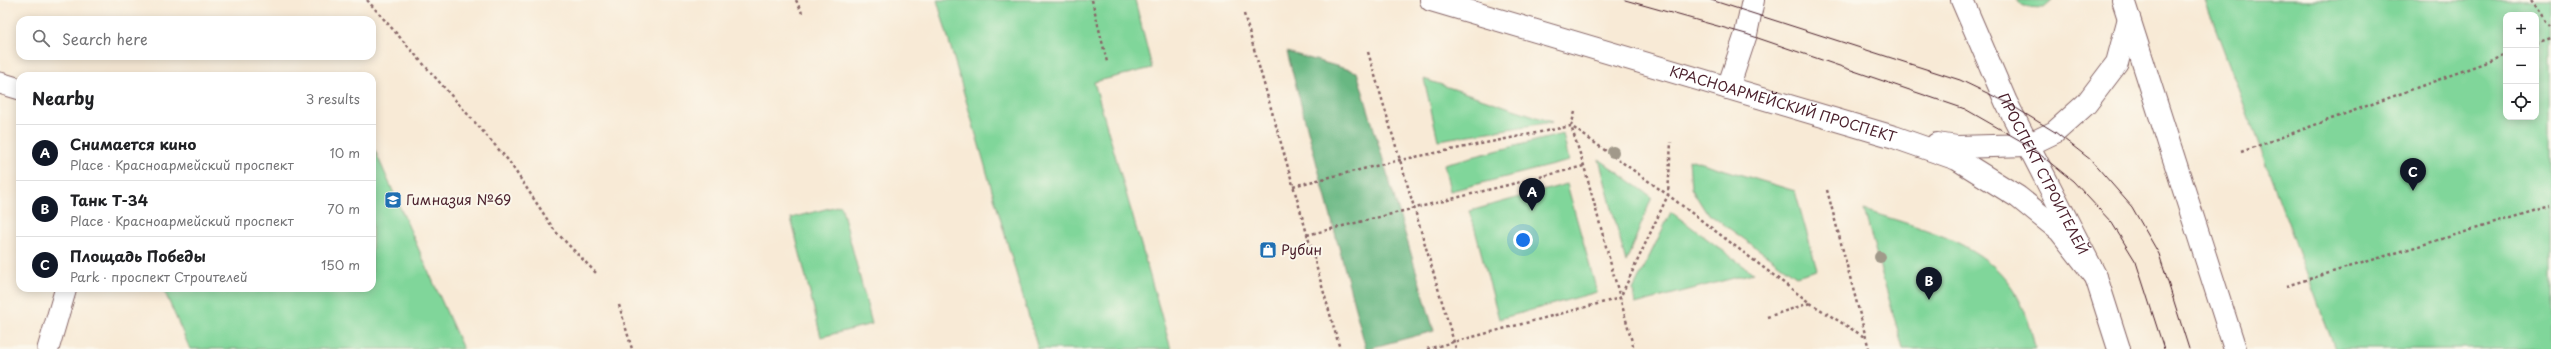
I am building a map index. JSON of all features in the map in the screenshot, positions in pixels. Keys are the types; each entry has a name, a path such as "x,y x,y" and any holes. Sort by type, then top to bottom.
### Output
{"main road":[{"name":"КРАСНОАРМЕЙСКИЙ ПРОСПЕКТ","path":"1431,0 1894,137 1957,160 2018,197 2060,231 2096,277"},
{"path":"1728,88 1746,34 1753,0"},
{"name":"ПРОСПЕКТ СТРОИТЕЛЕЙ","path":"1962,0 2006,102 2096,277 2119,349"},
{"path":"1894,137 1957,147 2028,145 2055,132 2086,104 2117,63 2126,9"},
{"path":"2126,9 2235,349"}],"lane":[{"path":"0,83 16,88"},
{"path":"48,349 65,292"}],"path":[{"path":"367,0 508,160 554,231 597,274"},
{"path":"796,0 802,13"},
{"path":"1092,0 1107,62"},
{"path":"2531,0 2551,26"},
{"path":"1244,14 1340,349"},
{"path":"2539,43 2551,39"},
{"path":"1368,52 1456,349"},
{"path":"2241,152 2503,56"},
{"path":"1575,112 1571,126 1584,166 1634,349"},
{"path":"1293,186 1400,160 1571,126 1668,195 1810,303 1866,338"},
{"path":"1620,298 1668,195 1671,142"},
{"path":"1307,235 1415,210 1584,166"},
{"path":"1827,190 1870,349"},
{"path":"2286,286 2551,206"},
{"path":"1427,349 1620,298"},
{"path":"1767,317 1810,303"},
{"path":"619,305 632,349"}],"green space":[{"path":"937,0 1135,0 1152,68 1094,82 1171,349 1038,349"},
{"path":"2017,0 2053,0 2044,8 2023,7"},
{"path":"2205,0 2551,0 2551,349 2335,349"},
{"path":"1287,52 1357,72 1434,331 1366,349"},
{"path":"1424,79 1552,122 1438,140"},
{"path":"1563,134 1569,161 1450,191 1444,164"},
{"path":"376,153 463,349 190,349 165,292 376,292"},
{"path":"1599,159 1652,197 1626,262"},
{"path":"1689,159 1795,191 1817,270 1796,276 1706,212 1691,188"},
{"path":"1567,184 1597,292 1499,319 1470,211"},
{"path":"841,205 872,324 821,337 791,218"},
{"path":"1864,210 1951,239 1975,252 1996,268 2013,289 2026,315 2035,349 1903,349"},
{"path":"1671,212 1753,273 1635,304 1633,290"}],"tram line":[{"path":"1625,0 1746,34 1965,109 2028,145 2073,181 2112,223 2136,262 2164,349"},
{"path":"1711,0 1960,80 2006,102 2055,132 2091,160 2132,207 2159,254 2189,349"}],"place":[{"name":"Площадь Победы","path":"2413,191"},
{"name":"Гимназия №69","path":"393,200"},
{"name":"Снимается кино","path":"1532,211"},
{"name":"Рубин","path":"1268,250"},
{"name":"Танк Т-34","path":"1929,300"}]}
